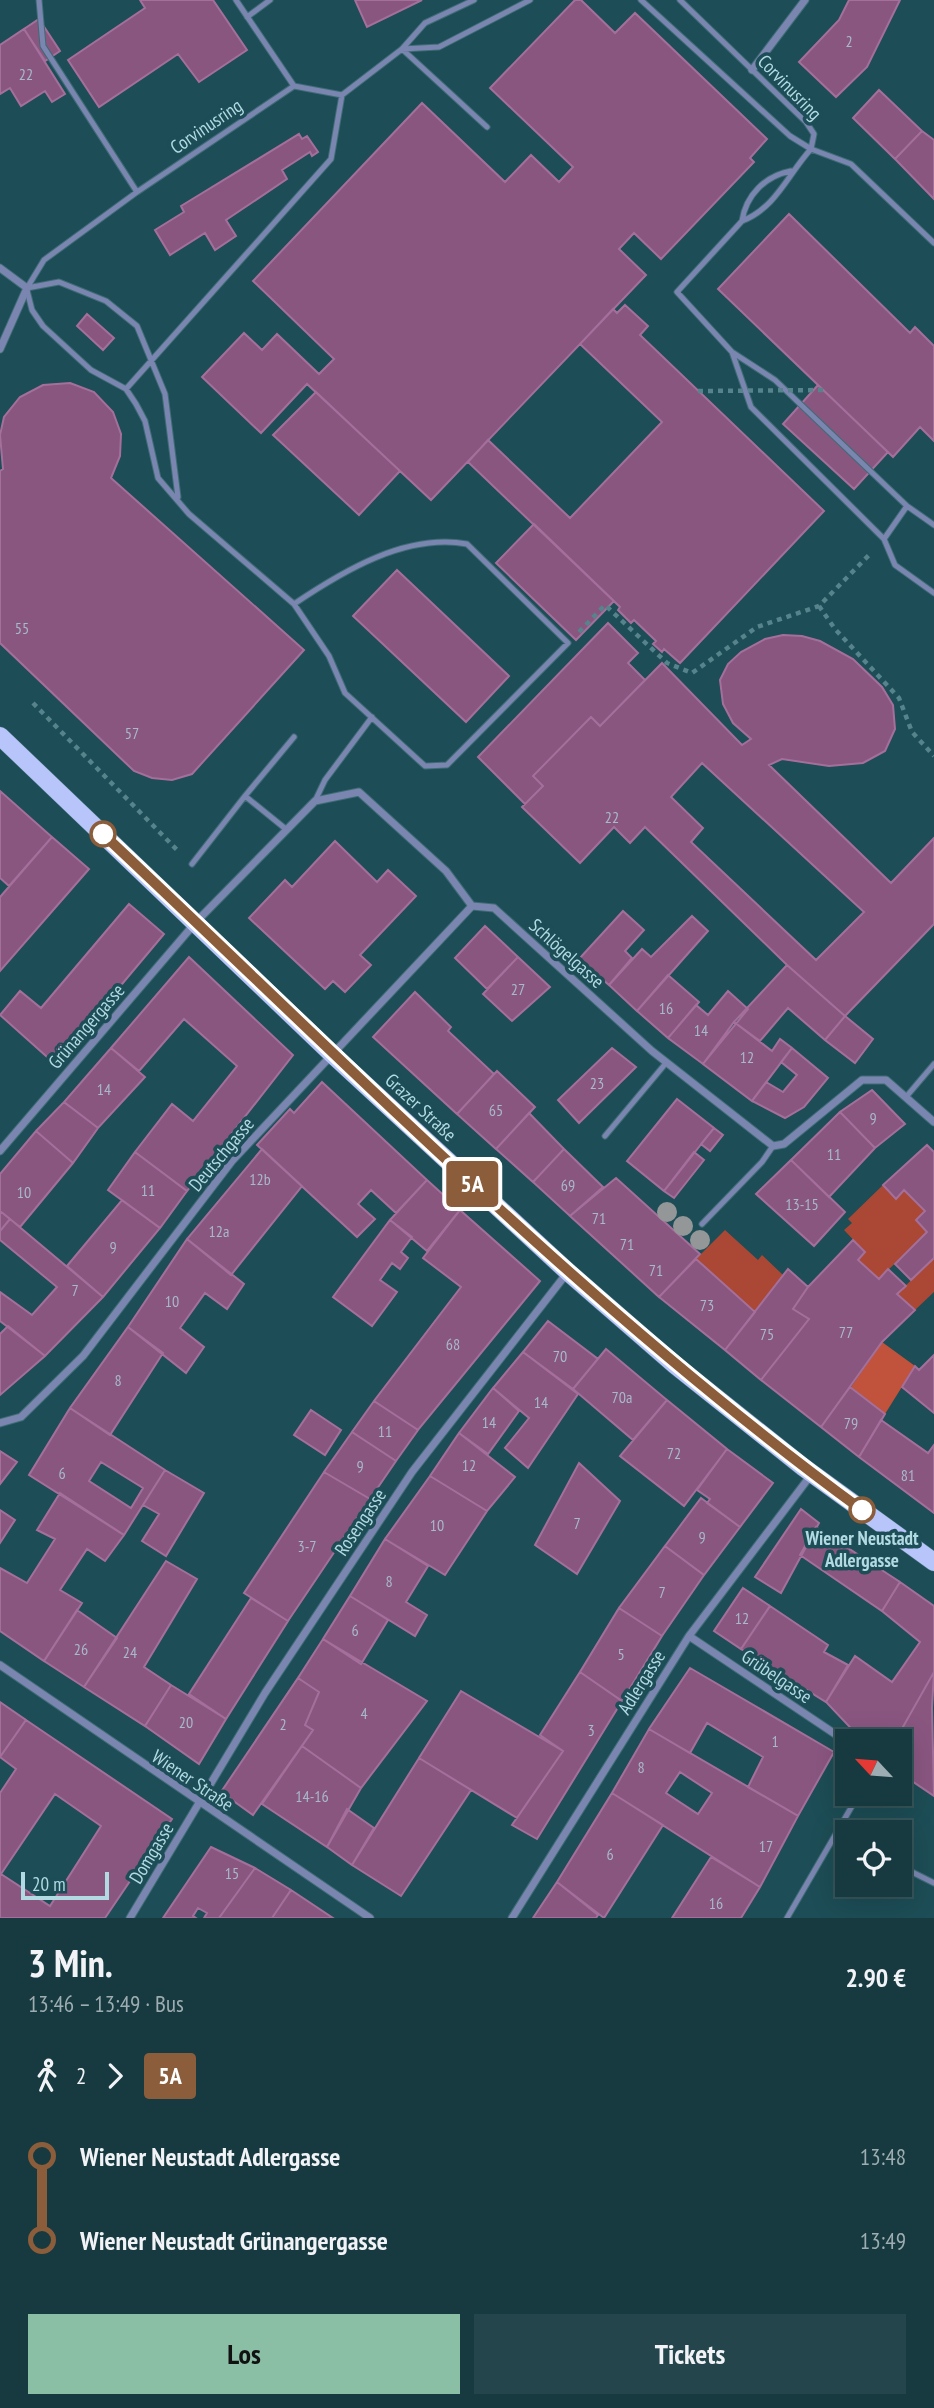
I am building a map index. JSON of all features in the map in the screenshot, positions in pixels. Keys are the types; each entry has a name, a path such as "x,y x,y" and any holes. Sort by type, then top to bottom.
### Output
{"main road":[{"name":"Grazer Straße","path":"0,736 332,1054 568,1272 674,1365 812,1474 934,1562"}],"street":[{"path":"751,70 805,0"},
{"path":"0,268 27,288"},
{"name":"Corvinusring","path":"0,349 27,288"},
{"path":"196,922 315,801 359,792 446,871 472,906"},
{"name":"Deutschgasse","path":"0,1423 21,1417 83,1356 232,1161 472,906"},
{"name":"Schlögelgasse","path":"472,906 494,908 666,1063 773,1146"},
{"name":"Grünangergasse","path":"0,1150 196,922"},
{"path":"773,1146 784,1144 862,1080 886,1080 934,1122"},
{"name":"Rosengasse","path":"199,1804 265,1693 412,1472 568,1272"},
{"name":"Adlergasse","path":"512,1918 689,1636 812,1474"},
{"name":"Grübelgasse","path":"689,1636 835,1734"},
{"name":"Wiener Straße","path":"0,1665 199,1804 370,1918"},
{"name":"Domgasse","path":"130,1918 199,1804"}],"lane":[{"path":"39,0 43,46 137,191"},
{"path":"236,0 294,86 342,95"},
{"path":"247,17 270,0"},
{"path":"126,389 331,159 342,95 402,49 425,23 474,0"},
{"path":"402,49 439,47 530,0"},
{"path":"641,0 790,136 811,149 791,171 785,186 757,215 742,221 677,292 732,352 775,380 907,506 934,525"},
{"name":"Corvinusring","path":"680,0 806,122 814,134 811,149 851,164 934,243"},
{"path":"402,49 487,127"},
{"name":"Corvinusring","path":"27,288 44,260 137,191 294,86"},
{"path":"742,221 745,203 755,192 773,174 791,171"},
{"path":"178,499 165,394 137,326 106,301 59,282 27,288 32,310 43,326 91,370 126,389 145,421 158,478 189,514 294,604 329,656 345,693 425,766 447,765 568,643 467,544 445,540 390,553 341,572 294,604"},
{"path":"732,352 751,407 884,539 895,565 934,593"},
{"path":"884,539 907,506"},
{"path":"315,801 325,780 372,717"},
{"path":"192,864 294,737"},
{"path":"245,796 287,830"},
{"path":"605,1136 666,1063"},
{"path":"906,1097 934,1063"},
{"path":"702,1224 762,1162 773,1146"},
{"path":"787,1918 835,1835"},
{"path":"912,1872 934,1883"}],"path":[{"path":"698,391 824,390"},
{"path":"568,643 605,605 667,663 692,673 757,627 819,607 884,539"},
{"path":"819,607 835,629 899,698 912,732 934,757"},
{"path":"33,704 192,864"}],"shaded area":[{"path":"883,1185 896,1198 904,1190 925,1211 916,1220 927,1232 879,1279 858,1260 865,1252 844,1230 852,1223 848,1219"},
{"path":"725,1230 758,1260 762,1255 783,1275 755,1312 696,1259"},
{"path":"934,1258 934,1292 915,1310 897,1294"},
{"path":"882,1342 915,1366 885,1414 851,1387"}],"building":[{"path":"140,0 213,0 247,50 199,82 178,54 99,107 68,60 145,8"},
{"path":"355,0 422,0 367,27"},
{"path":"575,0 581,0 615,33 635,13 767,139 750,158 754,162 661,259 634,233 619,249 646,275 431,500 307,384 261,433 202,377 244,333 262,350 277,334 319,374 334,359 253,281 422,103 505,182 531,155 559,182 573,167 490,88"},
{"path":"849,0 900,0 867,67 836,97 799,62 839,20"},
{"path":"39,19 60,51 45,61 24,29"},
{"path":"24,29 65,94 52,102 45,91 21,106 10,88 0,94 0,45"},
{"path":"879,90 922,131 895,159 853,118"},
{"path":"922,131 934,140 934,199 895,159"},
{"path":"299,134 302,139 307,136 318,152 312,156 310,152 282,170 287,179 226,220 236,236 215,250 205,233 170,255 155,230 184,212 181,206"},
{"path":"789,214 910,333 915,327 934,346 934,441 920,427 893,457 718,289"},
{"path":"625,305 648,326 640,335 824,511 680,663 664,649 662,652 653,644 656,641 634,620 631,623 618,610 620,607 468,462 488,440 570,518 662,422 580,344 613,309 617,313"},
{"path":"87,314 114,338 103,350 77,326"},
{"path":"70,383 94,392 113,412 121,434 120,456 111,478 304,650 192,774 172,780 152,778 134,771 0,643 0,471 3,469 0,435 4,417 20,397 43,385"},
{"path":"818,385 888,452 854,489 783,424"},
{"path":"316,392 400,471 359,515 273,435"},
{"path":"534,524 614,601 576,640 496,563"},
{"path":"397,570 509,676 466,722 353,616"},
{"path":"608,623 638,653 628,663 645,680 600,726 591,717 533,776 543,786 525,804 478,757"},
{"path":"783,635 802,636 820,641 853,659 882,687 893,705 895,729 885,751 863,763 829,766 782,759 769,765 891,883 934,838 934,924 845,1016 787,965 645,827 630,843 614,827 580,863 522,807 543,786 533,776 591,717 600,726 662,663 742,745 751,739 733,723 723,704 720,680 728,664 741,652 765,639","holes":["702,763 864,912 816,960 691,842 703,828 671,797"]},
{"path":"0,791 52,837 9,886 0,878"},
{"path":"52,837 89,869 0,971 0,897"},
{"path":"335,841 377,882 388,870 416,896 360,955 371,965 345,992 333,981 325,989 249,918 285,880 292,887"},
{"path":"129,904 164,934 55,1064 0,1015 20,991 41,1008"},
{"path":"623,911 644,930 625,951 632,958 609,985 579,959"},
{"path":"692,916 708,931 637,1011 609,985 642,949 651,957"},
{"path":"485,926 518,957 487,989 455,958"},
{"path":"189,957 293,1055 187,1191 135,1152 172,1104 193,1121 237,1066 184,1019 139,1071 111,1048"},
{"path":"518,957 550,987 512,1021 483,994"},
{"path":"787,965 845,1016 825,1040 788,1008 760,1041 734,1022"},
{"path":"668,975 699,1002 668,1038 637,1011"},
{"path":"728,991 748,1009 703,1064 668,1038 696,1005 708,1015"},
{"path":"415,992 451,1027 448,1031 494,1074 457,1114 373,1037"},
{"path":"845,1016 873,1039 855,1063 825,1040"},
{"path":"734,1022 772,1051 780,1039 792,1048 752,1101 703,1064"},
{"path":"111,1048 145,1077 98,1128 64,1102"},
{"path":"612,1048 636,1067 579,1123 558,1100"},
{"path":"792,1048 828,1078 804,1107 785,1118 752,1101 766,1082 783,1092 797,1075 781,1062"},
{"path":"497,1071 535,1107 496,1149 457,1114"},
{"path":"322,1082 427,1180 396,1213 371,1190 358,1204 375,1219 357,1237 257,1145 290,1109 294,1113"},
{"path":"872,1090 905,1124 875,1148 840,1112"},
{"path":"677,1099 714,1128 664,1191 627,1161"},
{"path":"64,1102 98,1128 73,1163 36,1131"},
{"path":"840,1112 875,1148 829,1197 791,1160"},
{"path":"529,1113 564,1149 533,1182 496,1149"},
{"path":"714,1128 723,1135 710,1151 701,1144"},
{"path":"36,1131 73,1163 20,1227 0,1211 0,1174"},
{"path":"927,1145 934,1152 934,1258 911,1280 895,1264 927,1232 916,1220 925,1211 904,1190 896,1199 883,1185"},
{"path":"262,1149 302,1186 231,1275 187,1239"},
{"path":"564,1149 603,1187 570,1216 533,1182"},
{"path":"135,1152 187,1191 160,1228 108,1190"},
{"path":"694,1152 704,1160 674,1198 664,1191"},
{"path":"791,1160 845,1212 814,1246 756,1194"},
{"path":"616,1178 700,1254 659,1297 570,1216"},
{"path":"427,1180 460,1210 427,1251 390,1220"},
{"path":"122,1200 160,1228 103,1297 67,1266"},
{"path":"460,1210 540,1281 418,1430 374,1401 461,1287 423,1258"},
{"path":"0,1211 10,1219 0,1231"},
{"path":"10,1219 103,1297 45,1356 0,1321 0,1292 32,1315 57,1287 0,1240 0,1231"},
{"path":"390,1220 412,1237 401,1252 408,1258 400,1269 392,1263 380,1280 397,1292 372,1326 333,1297"},
{"path":"187,1239 244,1284 227,1309 205,1293 180,1328 204,1347 186,1373 128,1327"},
{"path":"853,1240 865,1252 858,1260 879,1279 888,1269 906,1286 897,1294 915,1310 882,1342 821,1427 761,1380 809,1319 793,1309 808,1287"},
{"path":"696,1259 755,1312 725,1350 659,1297"},
{"path":"788,1269 808,1287 793,1309 809,1319 761,1380 725,1350"},
{"path":"548,1321 598,1359 573,1389 523,1352"},
{"path":"8,1326 45,1356 0,1395 0,1334"},
{"path":"128,1327 163,1353 110,1435 70,1408"},
{"path":"606,1349 667,1400 633,1440 573,1389"},
{"path":"523,1352 578,1394 528,1468 505,1448 529,1418 493,1388"},
{"path":"934,1355 934,1413 902,1387 915,1366 919,1370"},
{"path":"850,1387 885,1414 859,1457 821,1427"},
{"path":"493,1388 519,1411 488,1454 459,1433"},
{"path":"667,1400 727,1449 684,1506 620,1456"},
{"path":"374,1401 418,1430 396,1461 352,1432"},
{"path":"70,1408 165,1470 124,1535 29,1475","holes":["101,1462 143,1488 131,1508 89,1481"]},
{"path":"311,1410 341,1430 325,1455 294,1435"},
{"path":"881,1420 928,1453 934,1445 934,1513 859,1457"},
{"path":"352,1432 396,1461 370,1499 324,1472"},
{"path":"459,1433 515,1477 487,1511 430,1476"},
{"path":"727,1449 773,1483 740,1527 707,1503 710,1499 697,1490"},
{"path":"0,1451 17,1462 0,1484"},
{"path":"579,1463 620,1501 577,1574 535,1545"},
{"path":"165,1470 204,1493 166,1556 142,1541 159,1514 143,1505"},
{"path":"324,1472 370,1499 288,1621 244,1593"},
{"path":"430,1476 487,1511 445,1575 385,1539"},
{"path":"60,1493 124,1535 105,1561 87,1549 60,1590 82,1603 44,1661 0,1631 0,1568 27,1583 55,1539 37,1530"},
{"path":"701,1498 740,1527 704,1575 665,1546"},
{"path":"801,1509 819,1523 781,1593 755,1577"},
{"path":"0,1510 15,1520 0,1543"},
{"path":"816,1527 900,1582 882,1611 800,1555"},
{"path":"385,1539 428,1566 406,1602 427,1615 415,1636 350,1596"},
{"path":"665,1546 704,1575 662,1636 619,1608"},
{"path":"166,1561 197,1579 144,1667 171,1685 145,1726 84,1687"},
{"path":"900,1582 934,1606 934,1672 902,1729 852,1729 826,1702 855,1656 892,1682 920,1642 882,1611"},
{"path":"743,1588 770,1606 741,1649 714,1631"},
{"path":"350,1596 388,1620 361,1664 323,1639"},
{"path":"251,1598 288,1621 226,1719 189,1694"},
{"path":"770,1606 828,1645 824,1652 848,1665 826,1702 741,1649"},
{"path":"619,1608 662,1636 622,1701 580,1672"},
{"path":"77,1610 117,1638 84,1687 44,1661"},
{"path":"323,1639 427,1701 361,1788 302,1746 313,1730 305,1725 319,1692 298,1678"},
{"path":"690,1668 834,1752 798,1816 748,1787 763,1757 707,1723 690,1753 649,1729"},
{"path":"580,1672 622,1701 537,1839 512,1825 563,1751 540,1735"},
{"path":"934,1672 934,1796 912,1781 912,1729 902,1729"},
{"path":"298,1678 319,1692 305,1725 313,1730 253,1815 221,1792"},
{"path":"171,1685 226,1719 199,1764 145,1726"},
{"path":"461,1691 563,1751 517,1818 419,1758"},
{"path":"0,1702 26,1720 0,1757"},
{"path":"26,1720 172,1819 105,1918 0,1918 0,1793 16,1769 0,1757","holes":["55,1794 101,1826 50,1906 1,1874"]},
{"path":"649,1729 798,1816 760,1887 612,1793","holes":["680,1772 712,1793 698,1814 666,1793"]},
{"path":"302,1746 361,1788 327,1847 262,1804"},
{"path":"419,1758 471,1790 401,1896 352,1865"},
{"path":"612,1793 663,1825 604,1918 557,1882"},
{"path":"347,1809 374,1828 352,1865 327,1847"},
{"path":"211,1847 255,1868 219,1918 204,1918 207,1913 198,1908 193,1916 196,1918 163,1918"},
{"path":"711,1857 760,1887 741,1918 672,1918"},
{"path":"255,1868 291,1890 272,1918 219,1918"},
{"path":"557,1882 598,1915 596,1918 533,1918"},
{"path":"291,1890 333,1918 272,1918"}],"bus line":[{"name":"5A","path":"103,834 332,1054 568,1272 674,1365 862,1510"}],"place":[{"name":"Wiener Neustadt Adlergasse","path":"862,1510"}]}
